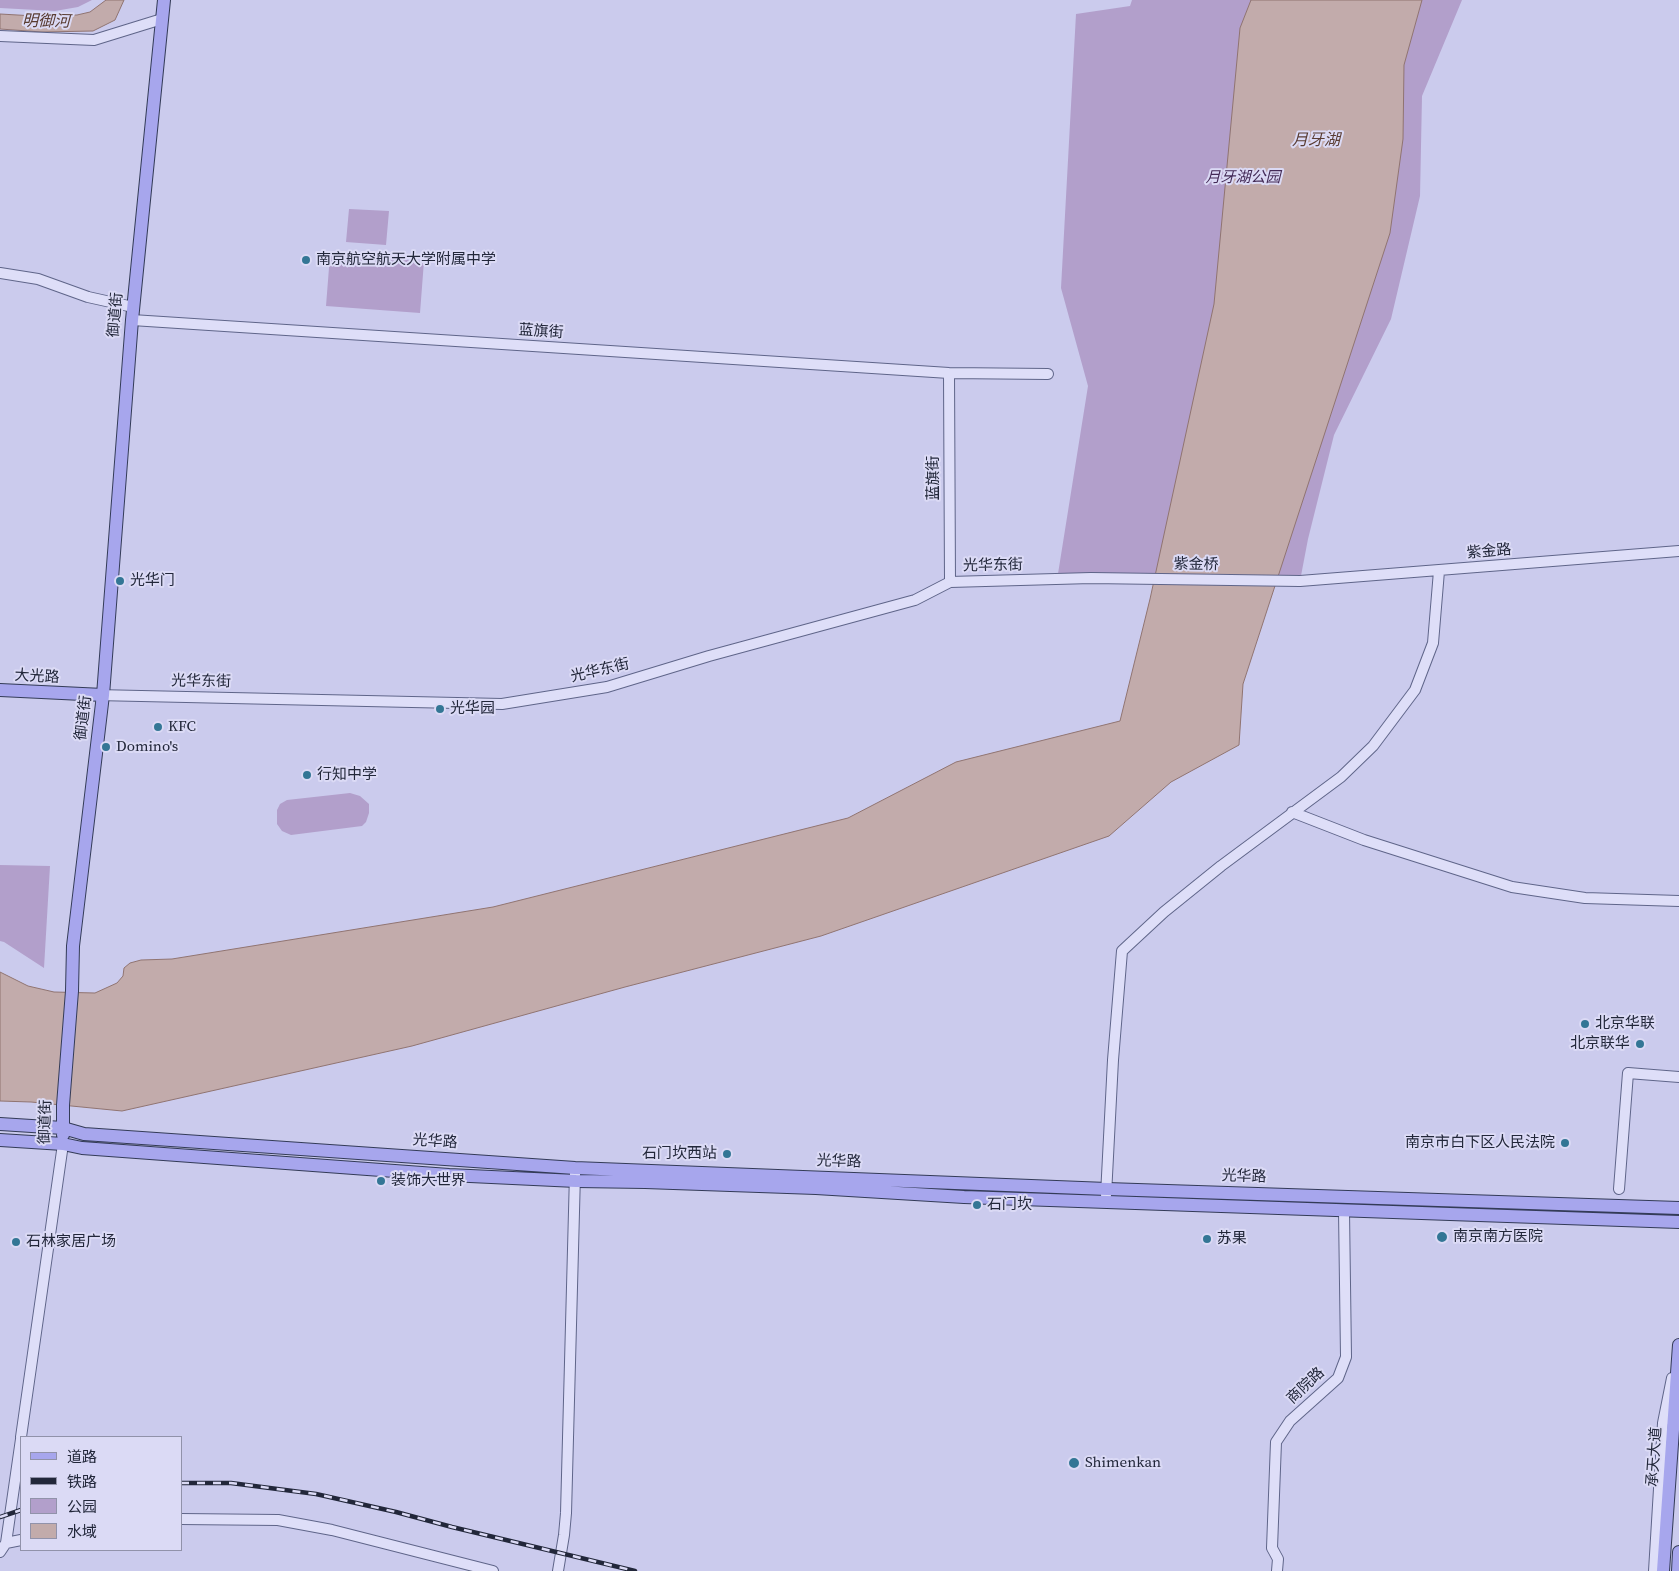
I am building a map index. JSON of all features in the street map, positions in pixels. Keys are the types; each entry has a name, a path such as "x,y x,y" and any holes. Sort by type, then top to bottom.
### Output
{"main road":[{"name":"御道街","path":"63,1144 62,1105 72,992 72,946 98,695 133,307 164,0"},
{"path":"0,690 98,695"},
{"name":"光华路","path":"0,1124 63,1128 84,1134 576,1175"},
{"name":"光华路","path":"0,1140 63,1144 82,1148 410,1172 576,1175 1106,1195 1679,1208"},
{"name":"光华路","path":"1106,1195 1344,1210 1679,1222"},
{"name":"承天大道","path":"1663,1571 1679,1346"},
{"path":"1678,1571 1679,1552"}],"street":[{"path":"0,36 94,40 162,20"},
{"path":"0,273 38,279 88,297 133,307"},
{"name":"蓝旗街","path":"132,320 949,373 1048,374"},
{"name":"蓝旗街","path":"949,373 950,582"},
{"name":"紫金路","path":"1300,581 1679,551"},
{"path":"1106,1195 1113,1060 1122,951 1164,912 1221,866 1341,777 1373,746 1415,690 1433,643 1439,571"},
{"name":"光华东街","path":"98,695 502,704 607,687 709,656 915,600 950,582 1091,578"},
{"name":"紫金桥","path":"1091,578 1300,581"},
{"path":"1292,812 1364,840 1512,887 1585,898 1679,900"},
{"path":"1619,1189 1628,1073 1679,1076"},
{"name":"御道街","path":"21,1436 63,1144"},
{"path":"558,1571 566,1513 576,1175"},
{"name":"商院路","path":"1277,1571 1278,1559 1272,1548 1276,1442 1290,1421 1338,1378 1346,1357 1344,1210"},
{"path":"1654,1571 1662,1423 1679,1346"},
{"name":"御道街","path":"6,1543 20,1445"},
{"path":"182,1519 278,1520 332,1530 494,1571"},
{"path":"0,1552 6,1543 20,1540"}],"green space":[{"path":"0,0 92,0 78,7 55,11 0,8"},
{"name":"月牙湖公园","path":"1132,0 1462,0 1422,96 1420,196 1391,319 1334,435 1308,539 1300,581 1057,580 1088,386 1061,288 1076,14 1130,6"},
{"path":"349,209 389,211 386,245 346,242"},
{"path":"330,255 424,261 420,313 326,306"},
{"path":"350,793 360,796 369,804 369,813 366,822 362,826 291,835 282,831 277,824 277,810 280,804 287,800"},
{"path":"0,865 50,866 44,968 0,941"}],"water":[{"name":"明御河","path":"106,0 124,0 115,20 93,31 42,32 0,29 0,14 35,16 77,15 90,12"},
{"name":"月牙湖","path":"1251,0 1422,0 1404,65 1403,139 1390,233 1243,684 1239,745 1171,782 1109,836 821,936 625,987 412,1046 122,1111 31,1102 0,1101 0,972 28,986 54,992 95,993 117,983 123,976 124,968 130,963 141,960 172,959 493,907 848,818 956,762 1120,721 1150,599 1214,304 1240,28"}],"railway":[{"path":"182,1483 231,1483 316,1494 635,1571"},
{"path":"0,1517 20,1510"}],"place":[{"name":"南京航空航天大学附属中学","path":"306,260"},
{"name":"光华门","path":"120,581"},
{"name":"光华园","path":"440,709"},
{"name":"KFC","path":"158,727"},
{"name":"Domino's","path":"106,747"},
{"name":"行知中学","path":"307,775"},
{"name":"北京华联","path":"1585,1024"},
{"name":"北京联华","path":"1640,1044"},
{"name":"南京市白下区人民法院","path":"1565,1143"},
{"name":"石门坎西站","path":"727,1154"},
{"name":"装饰大世界","path":"381,1181"},
{"name":"石门坎","path":"977,1205"},
{"name":"南京南方医院","path":"1442,1237"},
{"name":"苏果","path":"1207,1239"},
{"name":"石林家居广场","path":"16,1242"},
{"name":"Shimenkan","path":"1074,1463"}]}
